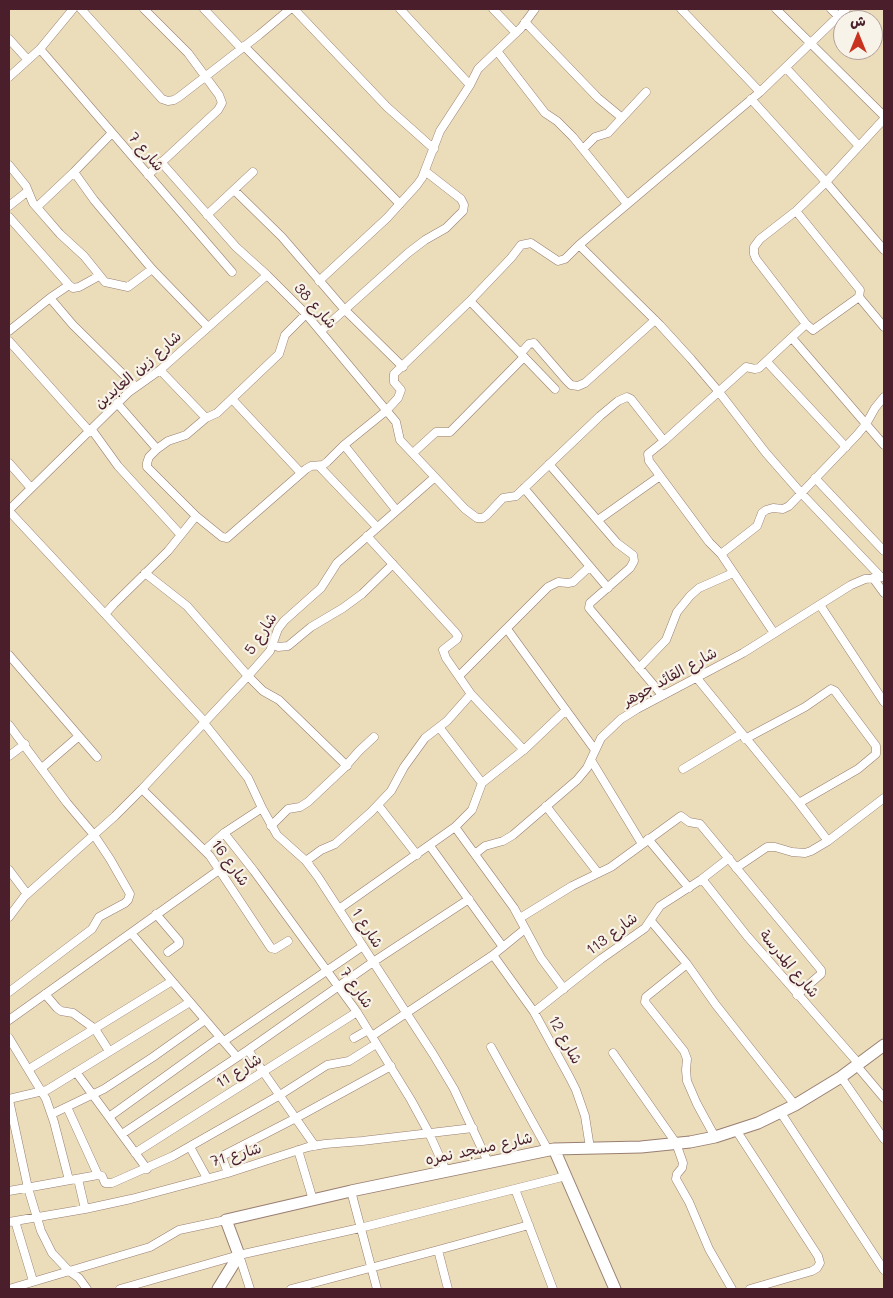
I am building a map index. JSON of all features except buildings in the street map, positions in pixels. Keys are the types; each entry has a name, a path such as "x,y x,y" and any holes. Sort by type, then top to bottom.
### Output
{"street":[{"path":"9,77 40,49 73,9"},
{"path":"81,9 162,100 174,100 290,9"},
{"path":"146,9 188,52 222,103 148,175"},
{"path":"204,9 400,204"},
{"path":"294,9 387,107 434,149"},
{"path":"400,9 470,84"},
{"path":"492,9 516,33"},
{"path":"320,281 387,218 417,186 445,124 473,76 482,64 516,33 534,9"},
{"path":"681,9 760,92"},
{"path":"776,9 884,118 826,182 796,211 760,239 753,251 756,259 806,324 810,329 815,329 858,297 860,290 796,211"},
{"path":"306,314 285,335 279,354 217,413 206,418 186,435 171,440 157,448 149,457 147,467 196,516 222,537 227,538 301,473 311,466 319,466 327,462 344,445 386,411 401,393 393,378 394,374 470,301 521,245 531,243 558,261 565,259 579,245 760,92 833,21"},
{"path":"525,22 598,98 621,117"},
{"path":"9,39 28,60"},
{"name":"شارع 7","path":"40,49 111,134 232,272"},
{"path":"497,51 545,113 557,121 584,149 627,204"},
{"path":"786,68 859,146"},
{"path":"584,149 595,137 608,133 646,92"},
{"path":"751,99 884,250"},
{"path":"37,207 111,134"},
{"name":"شارع 38","path":"161,162 236,247 267,275 321,331 398,426 400,440 465,508 479,519 487,515 503,498 514,497 524,488"},
{"path":"9,165 26,186 37,207 60,234 84,256 105,282 128,287 152,269"},
{"path":"321,331 425,240 446,228 463,211 464,205 461,199 425,171"},
{"path":"74,172 94,200 152,269 208,327"},
{"path":"207,215 254,172"},
{"path":"234,190 282,237 344,310 402,367"},
{"path":"9,206 28,191"},
{"path":"9,217 73,288 79,287 99,276"},
{"path":"579,245 655,320 719,392 766,453 801,493 883,577"},
{"name":"شارع زين العابدين","path":"9,510 117,404 136,387 160,370 267,275"},
{"path":"10,328 69,285"},
{"path":"858,297 884,327"},
{"path":"50,298 73,325 136,387"},
{"path":"470,301 555,389"},
{"path":"412,453 436,432 450,432 523,355 530,344 537,345 571,385 578,386 585,383 655,320"},
{"path":"774,633 721,554 709,542 647,456 746,367 756,369 768,362 806,324"},
{"path":"792,338 884,445"},
{"path":"9,341 91,431 118,466 180,534"},
{"path":"768,362 846,447"},
{"path":"160,370 206,418"},
{"path":"721,554 757,526 762,513 766,510 786,508 846,447 866,424 875,408 884,398"},
{"path":"232,399 301,473"},
{"path":"608,588 524,488 618,401 631,399 664,441"},
{"path":"117,404 157,448"},
{"path":"344,445 396,510"},
{"path":"9,463 31,488"},
{"path":"549,464 617,543 631,553 634,559 630,568 590,603 589,608 662,695"},
{"path":"319,466 377,527"},
{"path":"598,520 660,476"},
{"name":"شارع 5","path":"9,917 27,894 94,835 142,789 248,676 274,645 278,629 284,621 321,588 337,563 435,477"},
{"path":"815,478 884,551"},
{"name":"شارع 1","path":"9,510 204,722 248,778 271,826 287,845 306,861 454,1089 488,1162"},
{"path":"105,614 168,551 196,516"},
{"path":"367,536 458,635 457,639 443,651 471,694 524,750"},
{"path":"274,645 278,647 288,646 311,627 362,594 394,564"},
{"path":"459,676 548,587 558,582 573,582 589,567"},
{"path":"146,573 187,606 248,676 263,690 279,700 347,766"},
{"path":"639,668 666,640 677,612 690,596 699,588 733,573"},
{"name":"شارع القائد جوهر","path":"474,854 485,846 503,841 513,835 583,774 601,738 621,719 662,695 743,653 851,585 883,577"},
{"path":"873,578 884,594"},
{"path":"820,605 884,702"},
{"path":"507,629 594,750"},
{"path":"9,655 97,757"},
{"path":"696,677 828,841"},
{"path":"683,770 743,736 804,707 830,689 835,691 876,746 876,754 858,769 799,803"},
{"path":"306,861 321,850 335,844 378,805 391,791 404,767 425,738 447,721 471,694"},
{"path":"339,910 455,827 472,810 482,783 524,750 566,710"},
{"path":"9,725 25,744 67,803 94,835 128,889 130,897 120,906 98,917 92,928 9,992"},
{"path":"439,727 482,783"},
{"path":"42,768 79,736"},
{"path":"271,826 288,809 308,802 347,766 374,737"},
{"path":"9,756 25,744"},
{"path":"591,760 645,842 689,888"},
{"name":"شارع 16","path":"142,789 204,850 271,948 274,949 288,941"},
{"path":"736,868 767,847 775,847 792,852 804,853 812,851 884,798"},
{"path":"378,805 417,855"},
{"path":"546,806 598,873"},
{"path":"204,850 224,833 262,808"},
{"path":"520,918 572,886 616,863 681,816 689,822 700,824 821,970 821,974 797,995"},
{"path":"455,827 520,918 541,958 564,989"},
{"name":"شارع 7","path":"224,833 357,1012 391,1066 429,1133 446,1171"},
{"path":"430,846 503,947"},
{"name":"شارع 113","path":"534,1012 645,928 660,906 702,879 728,858"},
{"path":"9,870 27,894"},
{"path":"9,1020 219,870"},
{"name":"شارع المدرسة","path":"702,879 747,936 884,1098"},
{"path":"122,1134 248,1050 373,962 469,899"},
{"path":"156,914 179,942 168,952"},
{"path":"651,921 687,964 716,1005 795,1105"},
{"path":"354,1038 370,1033 406,1013 492,955 525,929"},
{"path":"131,932 237,1057"},
{"path":"109,1117 362,946"},
{"name":"شارع 12","path":"492,955 534,1012 576,1090 585,1116 590,1148"},
{"path":"687,964 646,997 645,1002 684,1051 687,1059 687,1081 697,1104 715,1136"},
{"path":"29,1069 172,981"},
{"path":"45,994 57,1008 73,1013 95,1029 109,1051"},
{"path":"77,1289 86,1288 79,1278 69,1271 52,1253 36,1217 9,1099 43,1091 190,1002"},
{"name":"شارع 11","path":"135,1153 357,1012"},
{"path":"52,1114 93,1094 152,1057 205,1020"},
{"path":"9,1039 43,1091 52,1114 69,1180"},
{"path":"67,1107 98,1175 102,1176 105,1183 109,1184 147,1169 280,1095 327,1065 349,1061 376,1044"},
{"name":"شارع مسجد نمره","path":"9,1289 150,1247 179,1230 446,1171 551,1149 641,1147 715,1136 736,1130 795,1105 841,1077 884,1045"},
{"path":"490,1047 566,1176 615,1289"},
{"path":"248,1050 315,1146"},
{"path":"613,1053 676,1143 682,1163 682,1168 676,1178 689,1202 709,1249 732,1289"},
{"path":"228,1172 222,1156 391,1066"},
{"path":"76,1072 147,1169"},
{"path":"841,1077 884,1138"},
{"path":"781,1112 884,1270"},
{"name":"شارع 71","path":"12,1221 85,1209 131,1198 315,1146 473,1128"},
{"path":"736,1130 818,1256 820,1263 812,1271 750,1289"},
{"path":"190,1146 207,1178"},
{"path":"298,1150 314,1200"},
{"path":"9,1191 98,1175"},
{"path":"120,1289 239,1255 360,1228 566,1176"},
{"path":"78,1179 85,1209"},
{"path":"515,1189 553,1289"},
{"path":"351,1192 377,1289"},
{"path":"226,1220 250,1289"},
{"path":"12,1221 33,1281"},
{"path":"291,1289 529,1225"},
{"path":"438,1250 448,1289"},
{"path":"218,1289 239,1255"}]}
